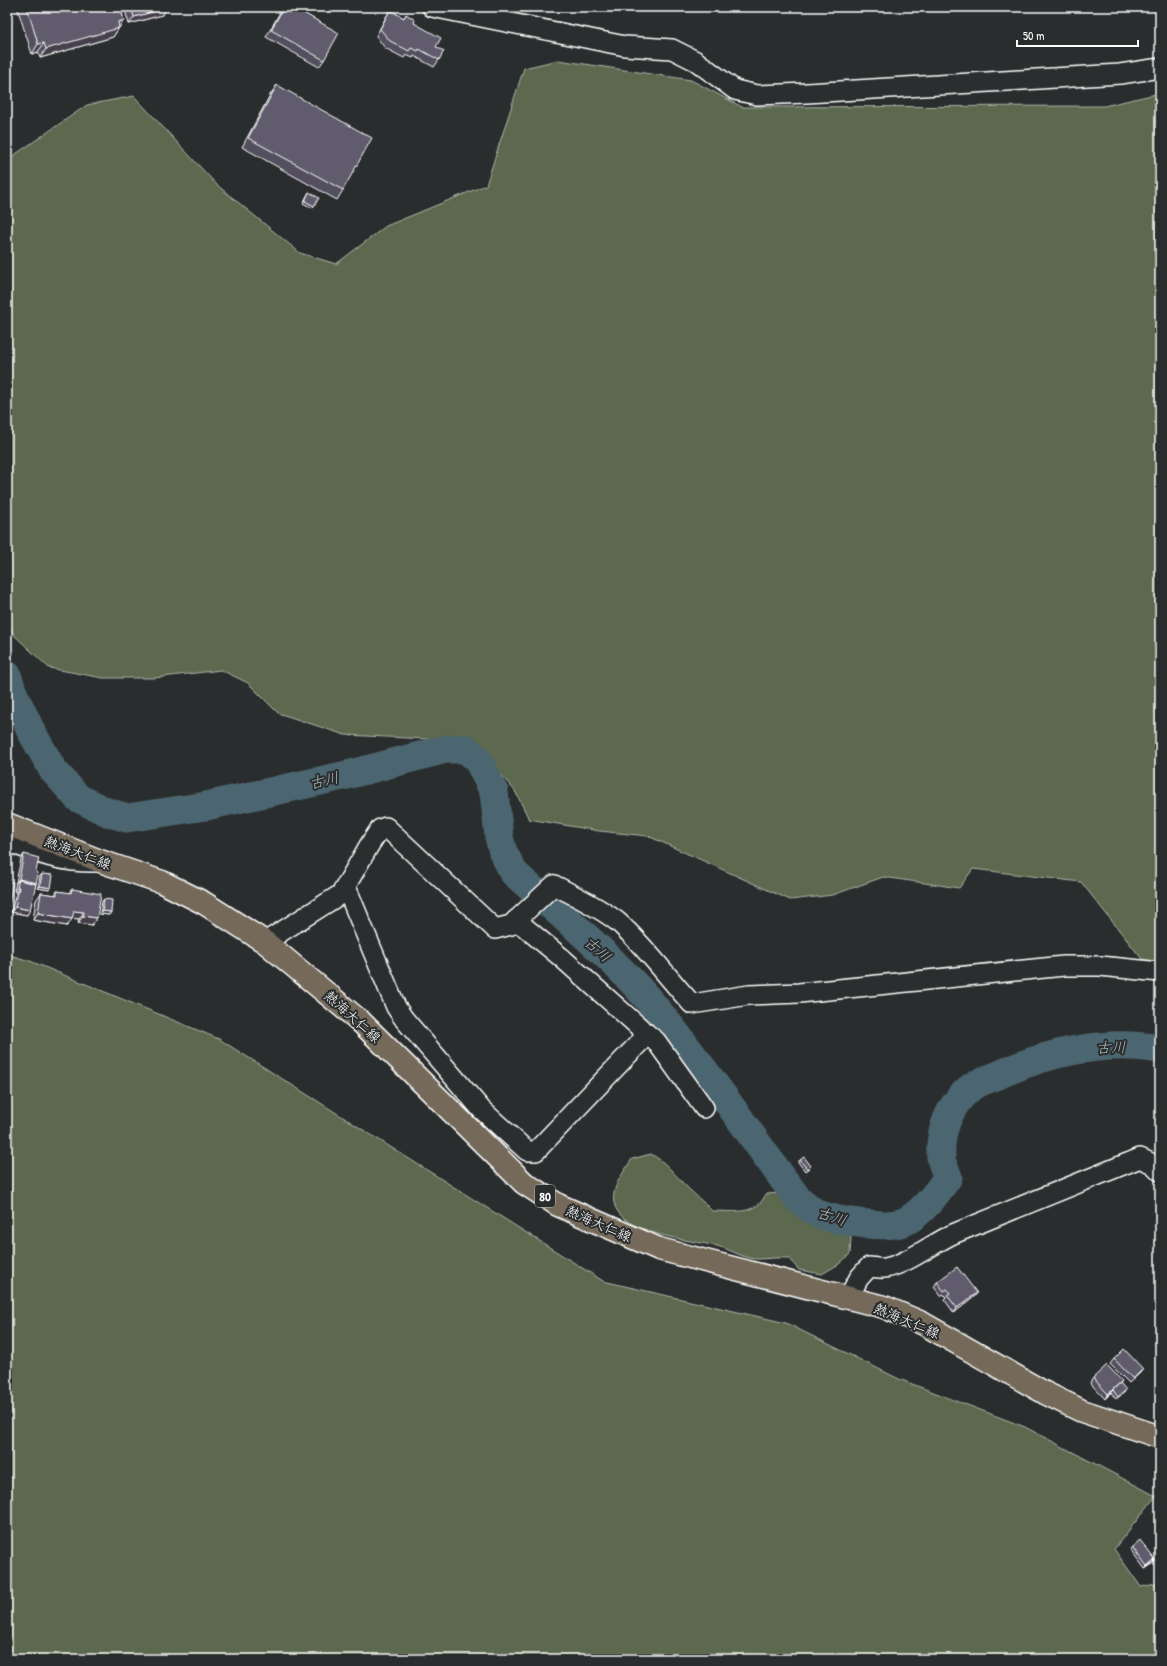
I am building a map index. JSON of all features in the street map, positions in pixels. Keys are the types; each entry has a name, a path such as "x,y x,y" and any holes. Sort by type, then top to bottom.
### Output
{"main road":[{"name":"熱海大仁線","path":"7,824 100,862 162,882 204,903 265,942 361,1022 524,1182 558,1205 660,1249 884,1307 922,1323 1082,1411 1160,1437"}],"street":[{"path":"432,7 624,46 672,49 696,61 735,90 757,95 807,94 1120,74 1160,68"},
{"path":"265,942 305,915 341,894 380,829 386,827 495,929 511,925 550,887 554,885 616,921 646,950 692,1004 749,995 799,993 1064,966 1100,966 1160,972"},
{"path":"7,841 54,859 81,862 100,862"},
{"path":"346,886 396,1007 437,1060 481,1109 527,1151 536,1150 644,1038 646,1033"},
{"path":"520,916 562,958 656,1041 704,1108"},
{"path":"848,1298 858,1278 869,1267 884,1268 904,1262 931,1244 952,1234 1140,1158 1153,1164 1160,1171"}],"green space":[{"path":"558,60 691,80 742,107 1104,106 1160,93 1160,963 1142,959 1081,882 973,869 959,888 883,877 833,895 790,900 648,836 599,831 529,819 515,791 490,762 468,741 345,735 278,713 248,683 221,670 154,678 103,678 49,668 14,635 7,618 7,160 87,105 134,96 217,185 300,253 336,264 386,226 486,185 524,68"},
{"path":"7,954 30,961 219,1039 603,1281 786,1323 899,1379 1025,1427 1156,1496 1114,1549 1141,1587 1160,1583 1160,1659 7,1659"},
{"path":"651,1154 668,1166 685,1186 712,1211 743,1211 756,1206 762,1201 766,1194 781,1193 808,1215 839,1227 851,1237 850,1254 839,1264 822,1274 799,1270 788,1258 752,1259 717,1246 675,1238 643,1229 619,1214 614,1203 614,1191 632,1159"}],"building":[{"path":"27,7 120,7 124,20 118,22 119,28 46,49 44,43 38,44"},
{"path":"131,7 167,7 167,8 134,17"},
{"path":"284,7 293,7 339,33 324,60 271,30"},
{"path":"390,10 404,18 406,14 415,20 414,23 441,38 436,47 444,51 439,60 419,49 418,51 411,48 409,51 390,41 380,29"},
{"path":"277,85 372,138 343,190 248,138"},
{"path":"309,192 319,198 314,206 305,201"},
{"path":"24,854 39,858 36,871 38,876 36,883 19,879"},
{"path":"42,874 53,875 51,888 40,886"},
{"path":"19,880 36,884 30,910 15,907"},
{"path":"7,881 13,882 8,911 7,911"},
{"path":"72,889 101,894 97,918 83,916 84,912 74,911 72,919 38,913 41,893 57,895 57,891 71,893"},
{"path":"104,899 112,900 111,912 102,911"},
{"path":"804,1157 811,1166 807,1169 800,1160"},
{"path":"957,1267 977,1293 957,1308 947,1295 950,1293 947,1289 944,1291 937,1282"},
{"path":"1124,1349 1143,1369 1133,1379 1114,1359"},
{"path":"1107,1365 1122,1381 1108,1394 1093,1378"},
{"path":"1120,1383 1126,1390 1118,1397 1113,1390"},
{"path":"1140,1540 1155,1560 1147,1567 1132,1547"}],"waterway":[{"name":"古川","path":"7,675 13,693 31,731 53,770 78,798 107,812 127,818 206,806 347,775 446,749 466,749 478,760 494,792 499,837 503,852 514,873 586,936 637,987 691,1052 798,1199 810,1209 826,1217 862,1224 887,1225 898,1224 906,1221 918,1213 934,1196 948,1177 941,1157 944,1128 956,1102 977,1083 1033,1061 1075,1050 1117,1046 1139,1046 1160,1049"}]}
